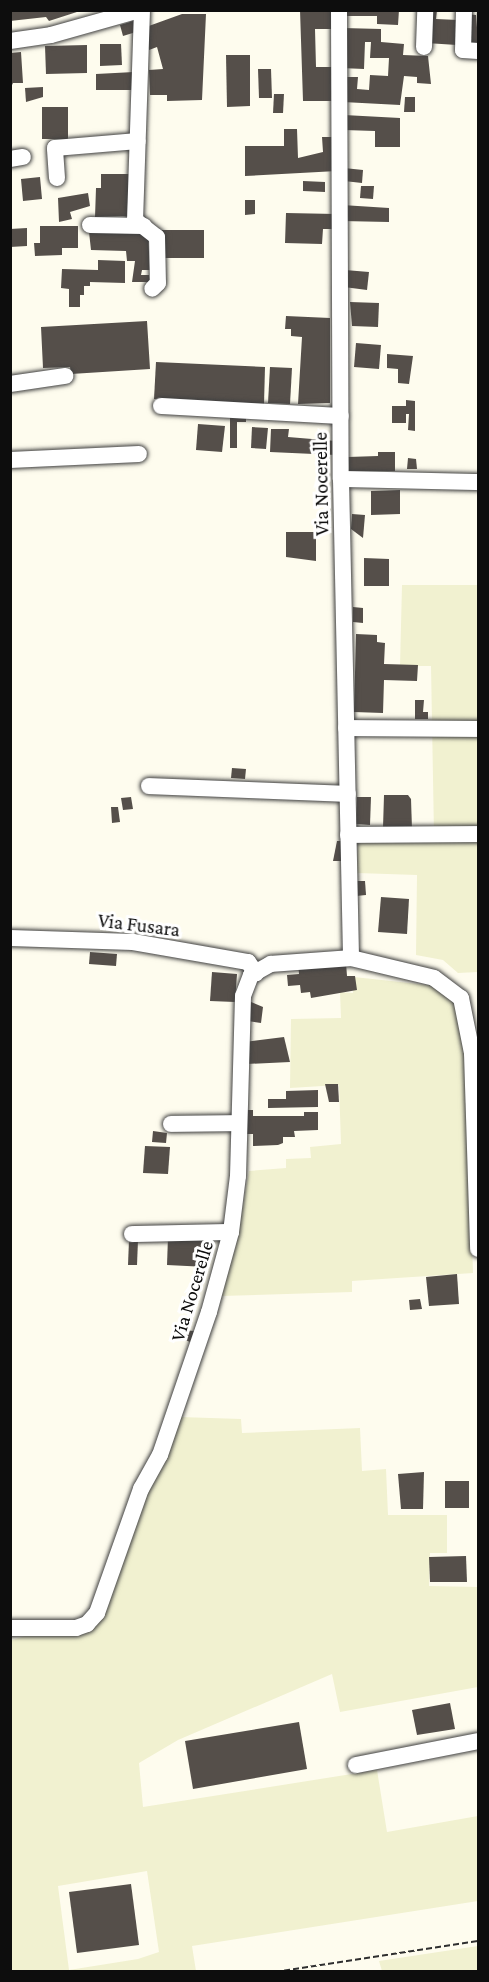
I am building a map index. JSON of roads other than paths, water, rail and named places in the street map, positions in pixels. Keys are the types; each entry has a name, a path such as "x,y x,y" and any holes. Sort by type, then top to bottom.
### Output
{"street":[{"path":"10,41 51,34 141,10 135,220 157,237 158,283 152,289"},
{"name":"Via Nocerelle","path":"339,10 341,479 351,958"},
{"path":"424,47 425,10"},
{"path":"464,10 463,50 478,51"},
{"path":"57,178 55,148 138,141"},
{"path":"90,225 144,226"},
{"path":"10,384 65,376"},
{"path":"161,406 341,416"},
{"path":"10,460 139,454"},
{"path":"341,479 478,482"},
{"path":"346,728 478,729"},
{"path":"149,786 348,794"},
{"path":"348,835 478,834"},
{"name":"Via Fusara","path":"10,938 133,942 248,962 255,973"},
{"path":"255,973 272,964 351,958 434,978 460,998 472,1053 477,1152 478,1250"},
{"name":"Via Nocerelle","path":"10,1628 76,1628 87,1624 97,1613 141,1489 160,1455 209,1312 231,1232 238,1176 243,996 255,973"},
{"path":"171,1124 239,1123"},
{"path":"132,1234 231,1232"},
{"path":"356,1765 478,1742"}]}
